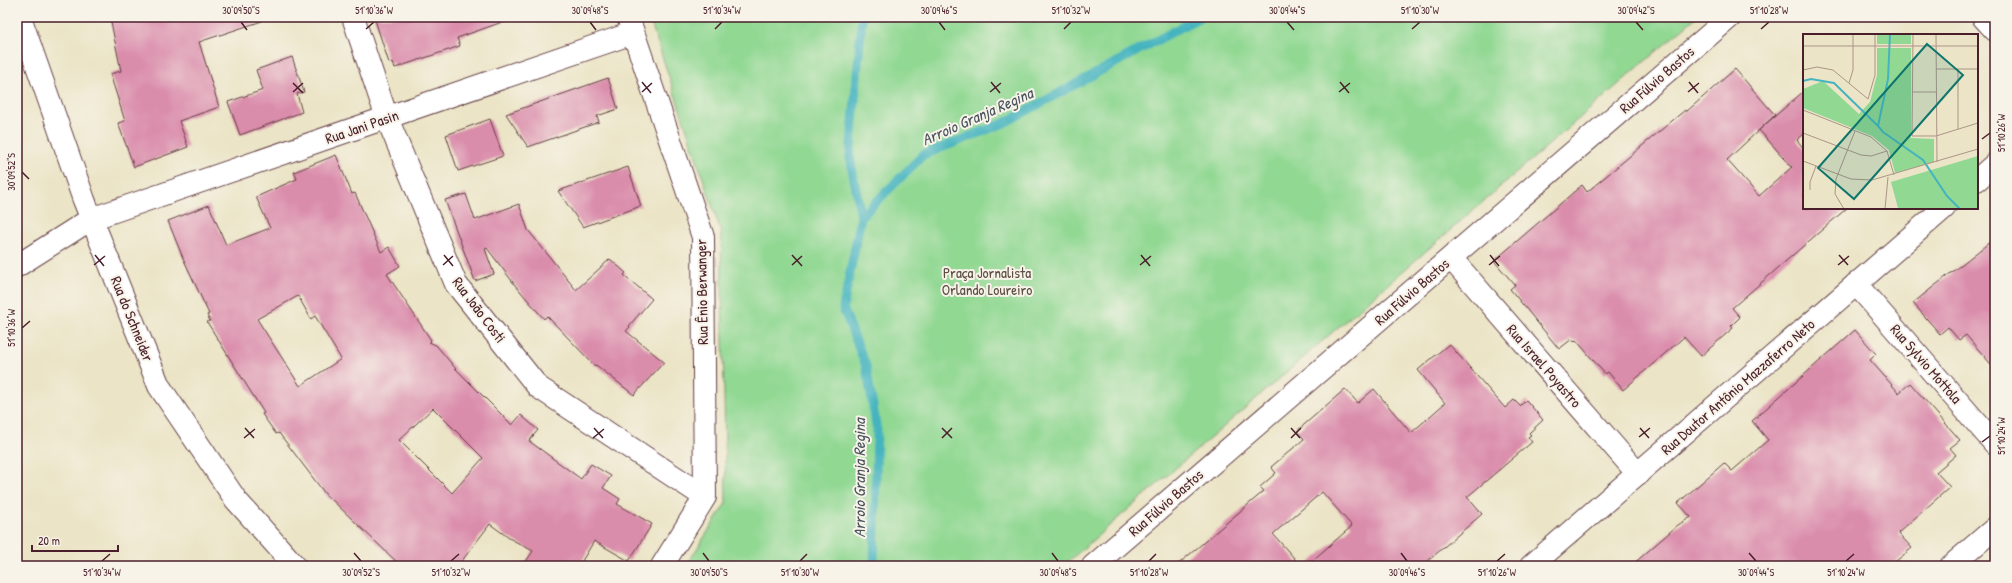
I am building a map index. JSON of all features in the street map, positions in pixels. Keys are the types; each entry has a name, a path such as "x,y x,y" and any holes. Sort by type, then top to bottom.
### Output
{"street":[{"name":"Rua do Schneider","path":"20,17 91,219 159,386 236,500 295,566"},
{"name":"Rua João Costi","path":"353,17 387,118 456,284 538,387 705,497"},
{"name":"Rua Fúlvio Bastos","path":"1093,566 1730,17"},
{"path":"1983,17 1995,30"},
{"name":"Rua Jani Pasin","path":"17,266 91,219 387,118 631,25"},
{"name":"Rua Ênio Berwanger","path":"631,25 703,237 705,497"},
{"path":"1978,179 1995,164"},
{"name":"Rua Doutor Antônio Mazzaferro Neto","path":"1531,566 1943,209"},
{"name":"Rua Israel Poyastro","path":"1451,258 1638,474"},
{"name":"Rua Sylvio Mottola","path":"1856,284 1995,444"},
{"path":"662,566 705,497"},
{"path":"1951,566 1995,528"}],"green space":[{"name":"Praça Jornalista Orlando Loureiro","path":"649,17 1696,17 1063,566 686,566 726,503 721,232"}],"building":[{"path":"110,17 261,17 262,21 199,42 219,107 179,121 188,147 134,167 118,123 125,121 110,74 121,71"},
{"path":"374,17 507,17 508,20 457,38 460,46 395,68 393,62 389,63"},
{"path":"292,57 304,92 297,94 302,112 240,135 228,102 263,90 256,70"},
{"path":"1735,69 1775,115 1759,130 1803,92 1803,135 1797,140 1803,148 1803,209 1846,209 1732,308 1740,317 1731,326 1733,328 1701,356 1684,337 1623,390 1608,372 1605,374 1576,340 1574,342 1572,339 1559,349 1510,289 1515,285 1494,261 1582,185 1587,192 1685,110 1686,112","holes":["1759,130 1792,167 1759,196 1727,160"]},
{"path":"608,78 618,109 597,116 599,122 528,147 506,114"},
{"path":"490,119 503,156 458,171 446,135"},
{"path":"336,155 352,194 355,193 381,252 389,247 400,266 387,274 431,340 429,342 436,345 456,369 512,425 521,415 538,430 529,441 581,479 591,464 611,476 603,488 620,499 617,504 652,524 629,561 594,541 579,566 523,566 533,551 509,538 490,524 458,566 401,566 330,498 329,499 279,433 276,434 262,414 264,413 207,322 210,321 207,315 209,314 183,258 168,221 209,205 226,245 270,228 256,197 297,179 294,172","holes":["298,296 311,319 315,316 341,359 300,386 257,319","433,408 483,458 452,493 399,440"]},
{"path":"628,167 641,206 583,227 558,191"},
{"path":"466,194 475,220 519,204 528,230 576,290 610,259 626,273 624,275 652,299 626,331 664,362 634,395 596,365 595,366 547,316 544,319 515,285 487,248 485,249 494,274 475,281 445,200"},
{"path":"1995,238 1995,369 1966,335 1959,340 1948,327 1940,334 1913,303"},
{"path":"1855,330 1876,354 1870,360 1899,393 1910,383 1960,440 1950,448 1956,455 1936,472 1950,487 1898,533 1912,548 1890,566 1631,566 1678,525 1691,517 1678,503 1724,463 1732,471 1768,440 1752,421"},
{"path":"1449,344 1505,408 1514,400 1520,406 1526,400 1543,420 1529,433 1531,435 1528,437 1532,442 1467,497 1482,514 1422,566 1306,566 1352,526 1322,492 1273,534 1301,566 1176,566 1264,491 1260,487 1276,473 1271,467 1304,439 1297,431 1345,389 1358,403 1374,389 1411,433 1445,403 1418,370"}],"waterway":[{"path":"861,217 850,157 862,17"},
{"name":"Arroio Granja Regina","path":"874,566 877,430 866,366 843,308 861,217 923,155 1004,123 1200,17"}]}
